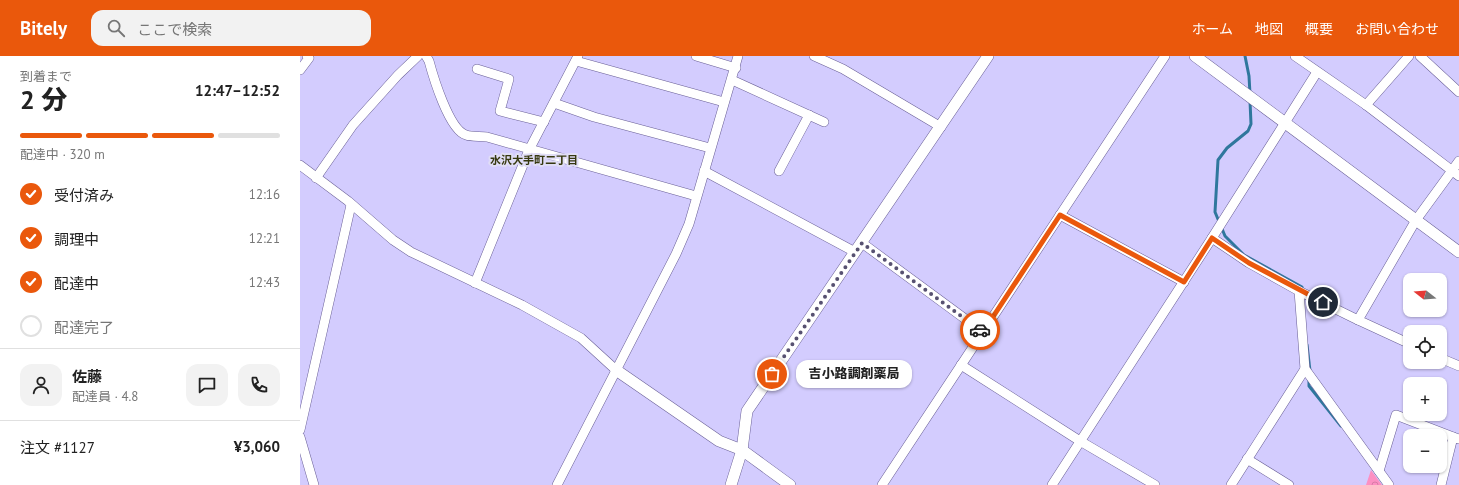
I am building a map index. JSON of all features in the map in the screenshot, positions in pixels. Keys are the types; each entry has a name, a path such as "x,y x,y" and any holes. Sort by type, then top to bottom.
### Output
{"street":[{"path":"300,70 309,58 307,56"},
{"path":"316,178 353,124 398,75 418,56"},
{"path":"426,56 429,61 438,94 457,129 464,135 488,137 529,150 696,196"},
{"path":"696,56 736,68"},
{"path":"557,485 676,254 688,224 724,102 736,68 738,56"},
{"path":"814,56 842,69 940,127"},
{"path":"731,485 742,450 747,411 988,56"},
{"path":"882,485 1165,56"},
{"path":"1195,56 1459,252"},
{"path":"1296,56 1366,105 1459,176"},
{"path":"1366,105 1409,56"},
{"path":"1420,56 1459,92"},
{"path":"475,283 529,150 577,58 724,102"},
{"path":"477,69 509,79 500,111 544,122"},
{"path":"1052,485 1184,282 1317,72"},
{"path":"732,80 824,122"},
{"path":"554,103 594,117 710,148"},
{"path":"778,171 809,115"},
{"path":"1358,320 1416,220 1459,162"},
{"path":"300,165 352,204 393,240 411,252 522,305 581,338 616,370 719,441 742,450 790,485"},
{"path":"704,171 859,248 983,332"},
{"path":"300,430 352,204"},
{"path":"1060,215 1184,282"},
{"path":"1212,238 1249,263 1299,291 1403,341"},
{"path":"1299,291 1304,369 1389,485"},
{"path":"1447,361 1459,366"},
{"path":"961,365 1080,441 1155,485"},
{"path":"1231,485 1304,369"},
{"path":"1380,471 1396,415 1456,438 1441,485"},
{"path":"300,437 314,485"},
{"path":"1247,458 1289,485"}],"green space":[{"path":"1371,470 1382,485 1366,485"}],"waterway":[{"path":"1245,56 1249,76 1250,94"},
{"path":"1250,101 1251,124 1248,131 1227,148 1218,160 1215,212 1225,236 1244,255 1302,287 1303,292"},
{"path":"1307,345 1310,371"},
{"path":"1309,379 1309,386 1341,426"}],"way so far":[{"path":"772,374 862,243 980,330"}],"place":[{"name":"吉小路調剤薬局","path":"772,374"}],"district":[{"name":"水沢大手町二丁目","path":"534,160"}],"route":[{"path":"980,330 983,332 1060,215 1133,253 1184,282 1212,238 1249,263 1299,291 1323,302"}]}
